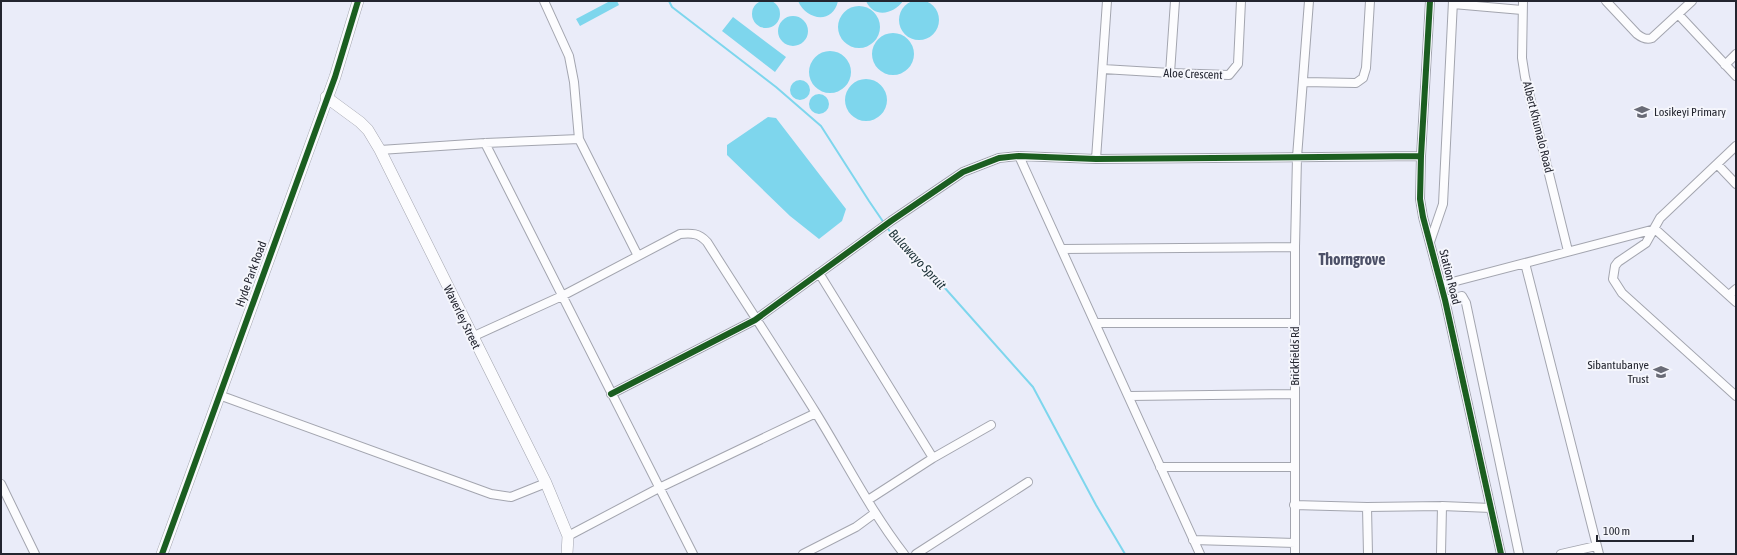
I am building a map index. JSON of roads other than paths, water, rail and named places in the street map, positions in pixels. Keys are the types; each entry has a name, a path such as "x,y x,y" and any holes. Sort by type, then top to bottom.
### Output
{"street":[{"name":"Hyde Park Road","path":"162,554 326,97 335,77 358,1"},
{"path":"544,1 569,56 574,82 579,139 638,256"},
{"path":"1096,159 1107,1"},
{"path":"1170,73 1174,1"},
{"name":"Aloe Crescent","path":"1103,69 1226,76 1235,69 1238,64 1241,1"},
{"name":"Brickfields Rd","path":"1295,554 1295,247 1297,157 1304,82 1309,1"},
{"path":"1304,82 1356,83 1360,81 1366,68 1370,1"},
{"name":"Station Road","path":"1430,1 1420,199 1423,218 1445,300 1501,554"},
{"name":"Albert Khumalo Road","path":"1523,1 1522,58 1525,77 1568,251"},
{"path":"1606,1 1637,34 1644,38 1652,38 1692,1"},
{"path":"1430,242 1443,204 1453,3 1522,10"},
{"path":"1678,14 1736,76"},
{"path":"1725,65 1736,54"},
{"name":"Waverley Street","path":"326,97 360,122 368,130 380,150 546,483 568,536 567,554"},
{"path":"380,150 579,139"},
{"path":"485,143 693,554"},
{"path":"1736,146 1660,218 1646,243 1618,262 1613,272 1614,283 1622,293 1736,396"},
{"path":"611,394 755,320 880,228 963,172 999,158 1019,156 1096,159 1421,156"},
{"path":"1019,156 1200,554"},
{"path":"1717,164 1736,184"},
{"path":"1441,286 1655,229"},
{"path":"1655,229 1736,302"},
{"path":"472,337 562,296 680,234 695,233 702,235 755,320 816,412 875,513 904,554"},
{"path":"1062,249 1295,247"},
{"path":"1525,263 1599,554"},
{"path":"819,273 933,458"},
{"path":"1729,295 1736,289"},
{"path":"1445,300 1462,296 1466,303 1519,554"},
{"path":"1096,323 1295,323"},
{"path":"1129,396 1295,394"},
{"path":"219,395 491,494 511,497 546,483"},
{"path":"568,536 660,488 816,412"},
{"path":"868,500 933,458 991,426"},
{"path":"1160,467 1294,467"},
{"path":"916,554 1028,482"},
{"path":"1,484 35,554"},
{"path":"1294,506 1368,508 1442,506 1491,508"},
{"path":"1441,554 1442,506"},
{"path":"1368,508 1368,554"},
{"path":"803,554 856,527 875,513"},
{"path":"1194,540 1295,543"},
{"path":"1561,554 1596,546"}],"water":[{"path":"766,0 772,1 776,4 779,8 779,20 776,24 772,27 766,28 760,27 756,24 753,20 752,14 753,8 756,4 760,1"},
{"path":"923,0 930,3 936,9 939,20 938,28 930,37 923,40 915,40 908,37 900,28 899,16 902,9 911,1"},
{"path":"610,1 617,1 619,5 580,26 576,19"},
{"path":"798,1 838,1 831,14 820,17 807,13"},
{"path":"866,1 903,1 895,9 884,13 874,10"},
{"path":"859,6 874,12 880,27 874,42 859,48 844,42 838,27 844,12"},
{"path":"793,16 799,17 807,25 807,37 799,45 793,46 787,45 779,37 778,31 779,25 787,17"},
{"path":"733,17 786,57 775,72 722,31"},
{"path":"893,33 908,39 914,54 908,69 893,75 878,69 872,54 878,39"},
{"path":"830,51 845,57 851,72 845,87 830,93 815,87 809,72 815,57"},
{"path":"866,79 881,85 887,100 881,115 866,121 851,115 845,100 851,85"},
{"path":"800,80 807,83 810,90 807,97 800,100 793,97 790,90 793,83"},
{"path":"819,94 826,97 829,104 826,111 819,114 812,111 809,104 812,97"},
{"path":"768,117 776,118 846,209 842,221 819,239 790,216 727,155 727,145"}],"waterway":[{"name":"Bulawayo Spruit","path":"669,1 672,7 776,87 821,126 884,223"},
{"name":"Bulawayo Spruit","path":"886,226 896,240 936,278 1033,387 1096,505 1125,554"}],"place":[{"name":"Losikeyi Primary","path":"1642,112"},
{"name":"Sibantubanye Trust","path":"1661,372"}],"district":[{"name":"Thorngrove","path":"1352,259"}]}
